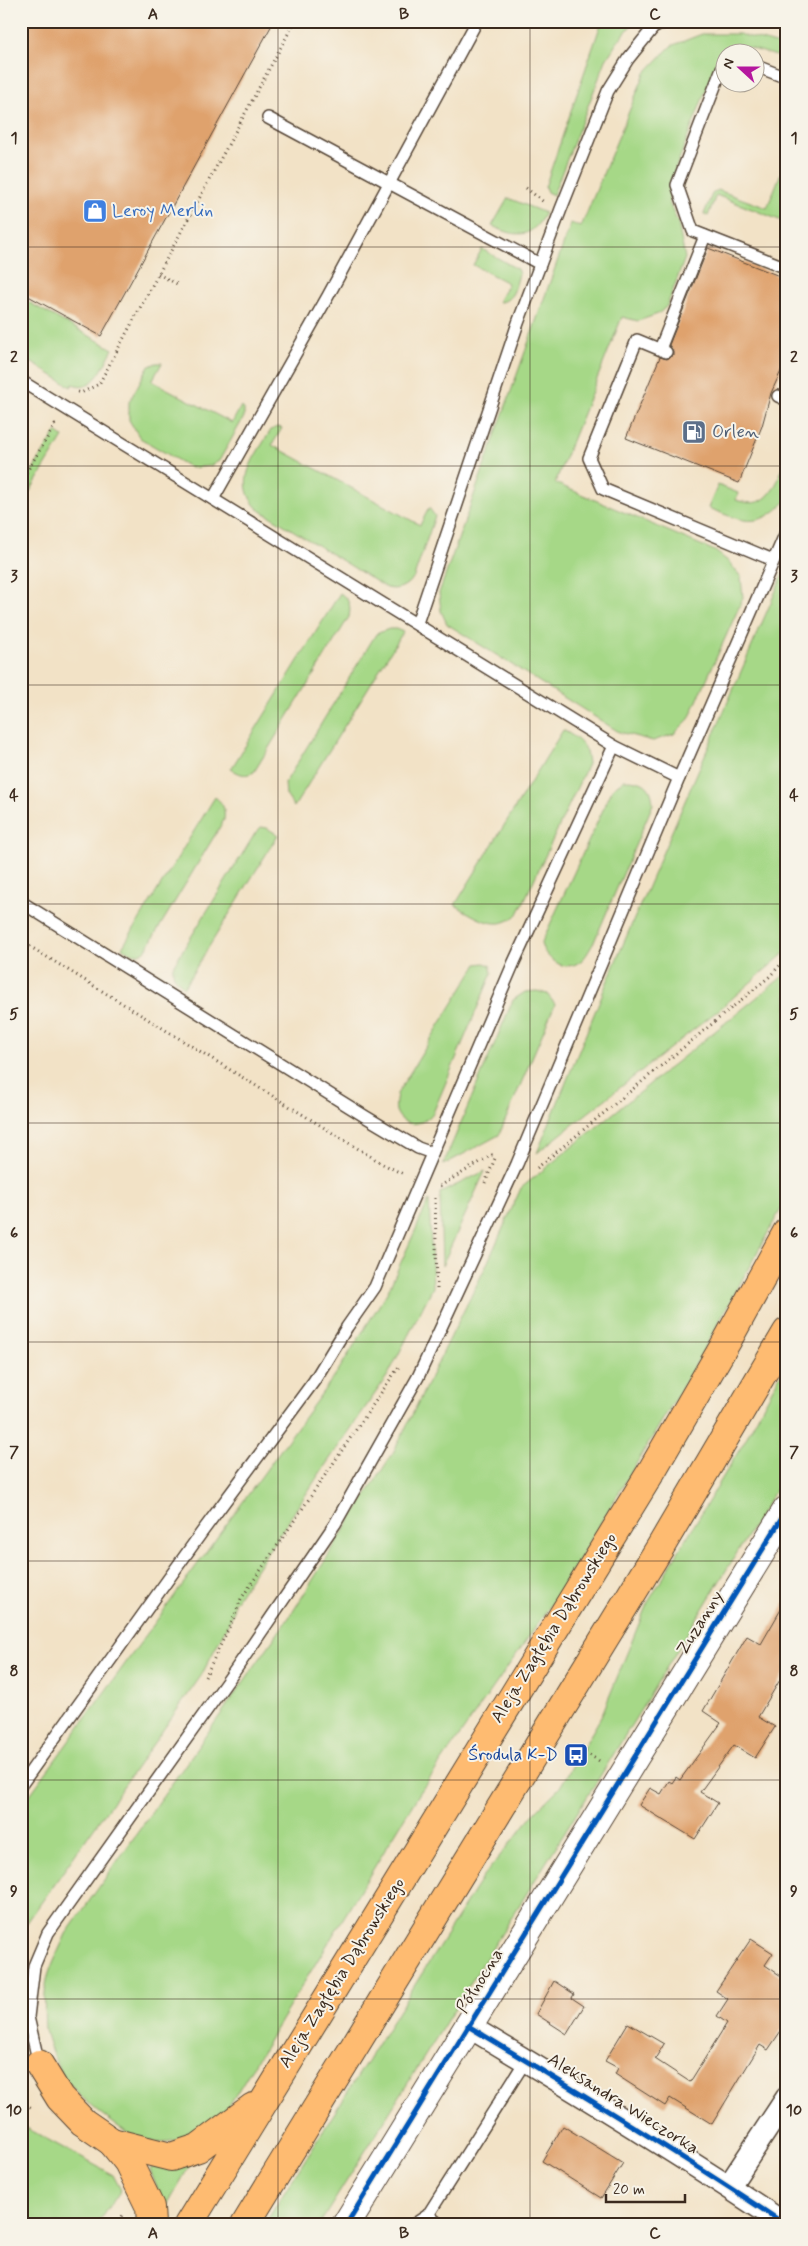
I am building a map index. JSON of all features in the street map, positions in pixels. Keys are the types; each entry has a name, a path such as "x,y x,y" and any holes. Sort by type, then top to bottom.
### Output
{"main road":[{"name":"Aleja Zagłębia Dąbrowskiego","path":"188,2225 651,1472 727,1341 787,1232"},
{"path":"246,2225 661,1546 787,1332"},
{"path":"30,2065 83,2122 112,2142 128,2162 150,2207 151,2225"},
{"path":"112,2142 172,2157 198,2148 267,2097"}],"street":[{"name":"Zuzanny","path":"638,1751 787,1510"},
{"name":"Północna","path":"346,2225 638,1751"},
{"name":"Aleksandra Wieczorka","path":"468,2026 729,2186 786,2225"},
{"path":"729,2186 787,2098"}],"lane":[{"path":"213,499 324,303 478,21"},
{"path":"417,623 540,264 608,91 628,59 653,28 666,21"},
{"path":"766,70 787,78"},
{"path":"716,84 677,185 693,231 787,268"},
{"path":"268,118 540,264"},
{"path":"705,236 663,350 637,340 589,458 603,489 773,560"},
{"path":"21,381 614,746 679,778"},
{"path":"30,2065 28,2017 34,1966 48,1933 236,1669 335,1524 418,1377 524,1146 679,778 719,690 787,530"},
{"path":"21,1785 207,1525 314,1381 347,1326 375,1287 514,962 614,746"},
{"path":"21,902 366,1117 418,1148 432,1153"},
{"path":"412,2225 428,2215 526,2060"},
{"path":"428,2215 440,2225"}],"path":[{"path":"21,481 55,425 59,428 81,393 99,384 295,21"},
{"path":"158,274 177,284"},
{"path":"72,389 81,393"},
{"path":"21,941 383,1164 420,1183"},
{"path":"533,1170 769,978 787,958"},
{"path":"440,1286 437,1295 435,1189 492,1155 496,1156 482,1191"},
{"path":"201,1684 236,1615 241,1599 402,1362"},
{"path":"577,1747 610,1767"}],"green space":[{"path":"602,21 635,21 618,41 606,60 553,195 547,192 545,187"},
{"path":"702,34 739,34 787,47 787,59 766,53 766,42 716,42 716,64 670,183 669,203 678,223 685,258 667,306 658,314 638,321 622,317 555,483 715,551 729,562 741,577 743,598 689,719 674,734 653,741 619,732 447,624 441,611 439,593 571,223 581,227 645,73 671,46"},
{"path":"787,158 787,223 716,195 708,216 704,214 712,194 718,190 767,208"},
{"path":"508,198 545,213 540,222 529,232 523,234 516,234 492,226"},
{"path":"482,249 517,269 519,274 515,289 511,297 503,301 498,302 508,283 473,265"},
{"path":"21,298 113,349 98,376 93,381 81,386 73,384 71,387 21,356"},
{"path":"156,363 162,363 152,381 232,423 241,406 244,409 244,417 219,461 210,466 191,468 140,438 129,420 129,402 148,367"},
{"path":"277,427 282,428 272,445 420,525 429,508 435,516 414,577 408,583 399,588 387,588 258,509 250,499 246,479 253,460 271,430"},
{"path":"56,432 63,437 21,506 21,489"},
{"path":"787,458 787,500 767,516 758,520 740,519 708,508 718,485 738,493 736,500 748,503 764,499 775,486"},
{"path":"787,565 787,951 721,1008 537,1153 615,963"},
{"path":"340,593 349,604 349,617 254,772 242,774 231,769"},
{"path":"389,629 403,632 294,807 286,795 285,783 376,634"},
{"path":"563,730 574,736 584,747 588,764 519,912 504,922 495,923 479,919 455,905"},
{"path":"624,780 645,784 651,792 653,804 589,951 577,964 564,966 558,964 547,955 541,944 613,788"},
{"path":"215,797 223,807 224,820 145,951 137,954 122,948"},
{"path":"261,827 267,828 278,835 184,987 175,978 173,966 256,832"},
{"path":"484,963 490,965 492,973 433,1113 419,1123 413,1124 403,1121 396,1111 397,1094 477,964"},
{"path":"787,973 787,1198 692,1371 555,1599 419,1794 230,2104 213,2122 203,2129 180,2139 156,2142 143,2140 123,2130 86,2101 67,2081 59,2069 45,2030 47,1980 66,1934 292,1613 394,1451 486,1266 521,1188"},
{"path":"537,991 547,994 555,1004 499,1135 443,1165 513,1000 525,992"},
{"path":"485,1171 442,1266 440,1193"},
{"path":"429,1200 433,1287 388,1375 234,1603 233,1614 201,1676 24,1927 21,1935 21,1807 338,1371 388,1291"},
{"path":"787,1362 787,1471 599,1778 319,2225 264,2225 482,1878 537,1810 560,1787 601,1717 647,1604 744,1442"},
{"path":"21,2125 113,2175 121,2190 97,2225 21,2225"},
{"path":"190,2165 167,2205 164,2206 150,2170 152,2167"}],"building":[{"name":"Leroy Merlin","path":"21,21 274,21 101,336 21,292"},
{"path":"708,248 787,279 787,358 771,393 762,426 739,483 626,438 660,357 667,359 673,355 669,345"},
{"path":"787,1599 787,1668 758,1717 775,1727 755,1758 734,1745 700,1792 718,1803 695,1839 639,1805 650,1788 661,1794 669,1781 672,1783 676,1777 680,1780 721,1723 703,1711 747,1636 761,1644"},
{"path":"751,1939 773,1953 765,1965 787,1980 787,2022 768,2050 760,2045 712,2124 670,2098 665,2106 615,2074 618,2068 605,2061 628,2023 664,2044 655,2059 690,2082 727,2023 717,2016 728,1999 716,1991"},
{"path":"554,1981 574,1994 572,1998 584,2006 567,2034 536,2014"},
{"path":"563,2126 623,2163 601,2198 542,2161"}],"cycle path":[{"path":"346,2225 787,1510"},
{"path":"468,2026 628,2123 786,2225"}],"place":[{"name":"Leroy Merlin","path":"95,211"},
{"name":"Orlen","path":"694,432"},
{"name":"Środula K-D","path":"576,1755"}]}
